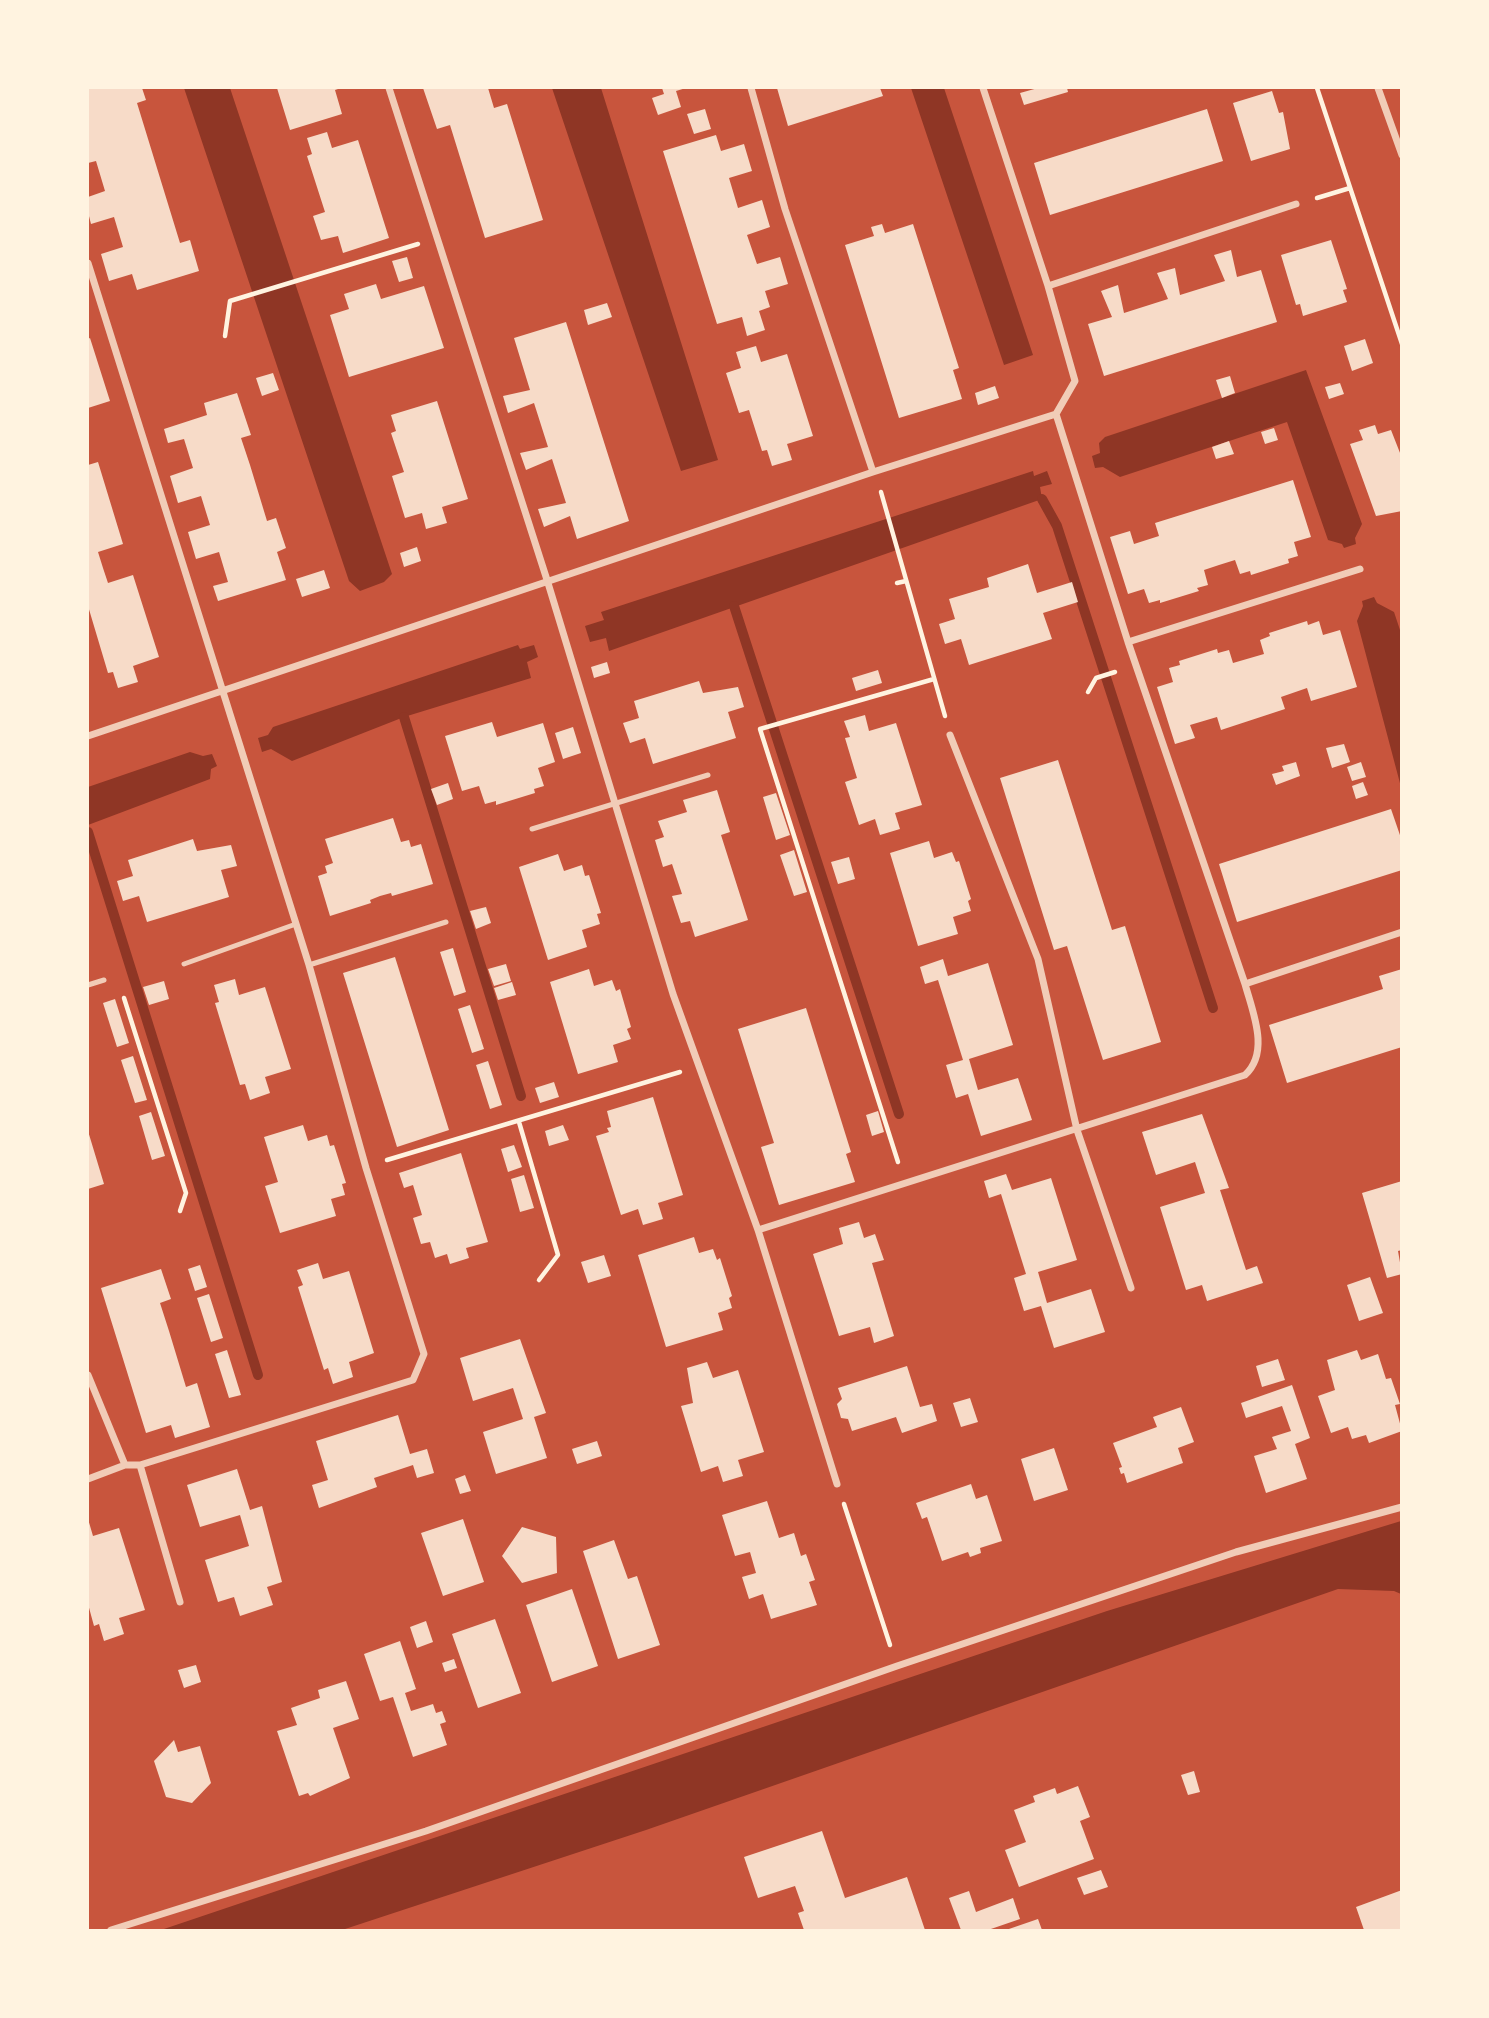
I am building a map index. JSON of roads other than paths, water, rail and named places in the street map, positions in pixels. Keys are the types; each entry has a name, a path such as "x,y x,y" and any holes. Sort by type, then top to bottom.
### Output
{"street":[{"path":"388,88 548,583 698,1067 758,1230 837,1484"},
{"path":"751,88 785,209 873,472"},
{"path":"88,736 221,689 548,583 873,472 1056,414 1075,381 1048,286 983,88"},
{"path":"1378,88 1402,155"},
{"path":"1048,286 1296,204"},
{"path":"88,263 309,965 366,1168 425,1354 413,1380 141,1465 125,1465 88,1479"},
{"path":"758,1230 1245,1075 1258,1058 1257,1031 1245,984 1128,642 1056,414"},
{"path":"1128,642 1360,569"},
{"path":"950,735 1038,959 1077,1130 1131,1288"},
{"path":"1245,984 1402,932"},
{"path":"88,1375 125,1465"},
{"path":"141,1465 180,1602"},
{"path":"111,1930 426,1831 897,1666 1236,1552 1402,1507"}],"lane":[{"path":"532,829 708,775"},
{"path":"309,965 446,922"},
{"path":"184,964 296,924"},
{"path":"88,985 104,980"}],"waterway":[{"path":"1042,499 1057,526 1213,1008"},
{"path":"734,606 899,1114"},
{"path":"404,717 521,1096"},
{"path":"88,832 258,1375"}]}
